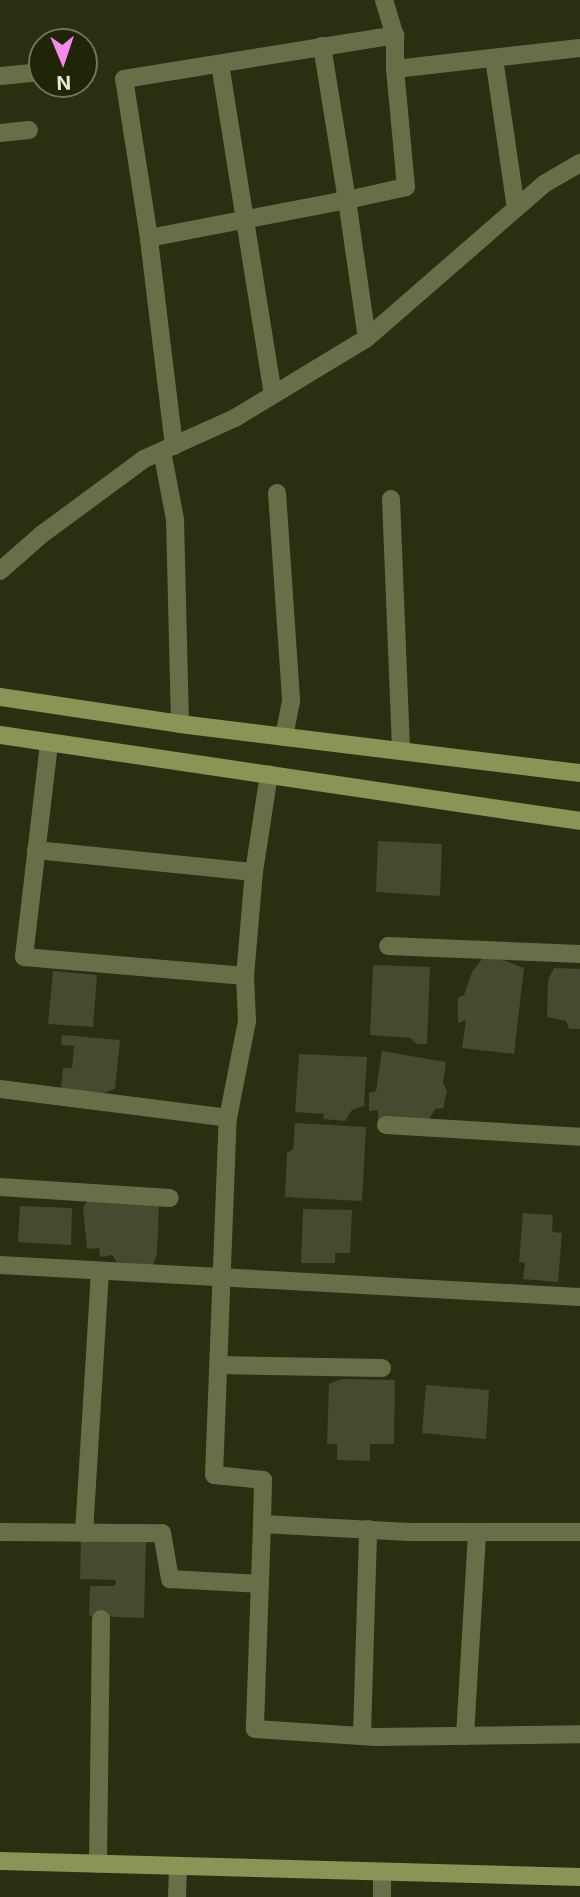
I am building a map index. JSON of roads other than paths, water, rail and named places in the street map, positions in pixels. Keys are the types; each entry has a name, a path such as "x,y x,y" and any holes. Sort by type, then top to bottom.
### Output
{"street":[{"path":"149,239 406,187 395,69 395,35 384,0"},
{"path":"180,724 175,519 149,239 124,79 395,35"},
{"path":"322,47 367,338"},
{"path":"395,69 580,48"},
{"path":"495,58 516,208"},
{"path":"220,64 273,395"},
{"path":"0,76 28,73"},
{"path":"0,133 29,130"},
{"path":"0,570 41,535 144,459 235,418 367,338 544,184 580,163"},
{"path":"277,493 291,701 284,737"},
{"path":"391,499 401,750"},
{"path":"0,697 180,724 580,773"},
{"path":"0,736 580,821"},
{"path":"49,744 24,957 245,975"},
{"path":"269,775 254,872 245,975 247,1021 228,1118 224,1278 214,1475 263,1480 255,1729 362,1736 580,1734"},
{"path":"36,850 254,872"},
{"path":"388,946 580,954"},
{"path":"0,1089 228,1118"},
{"path":"386,1125 580,1137"},
{"path":"0,1187 170,1198"},
{"path":"0,1265 580,1297"},
{"path":"84,1533 100,1270"},
{"path":"220,1365 382,1368"},
{"path":"262,1524 477,1532 580,1532"},
{"path":"362,1736 368,1529"},
{"path":"0,1532 162,1533 170,1579 260,1584"},
{"path":"465,1736 477,1532"},
{"path":"98,1864 101,1619"},
{"path":"0,1861 580,1877"},
{"path":"177,1897 178,1866"},
{"path":"382,1872 382,1897"}]}
